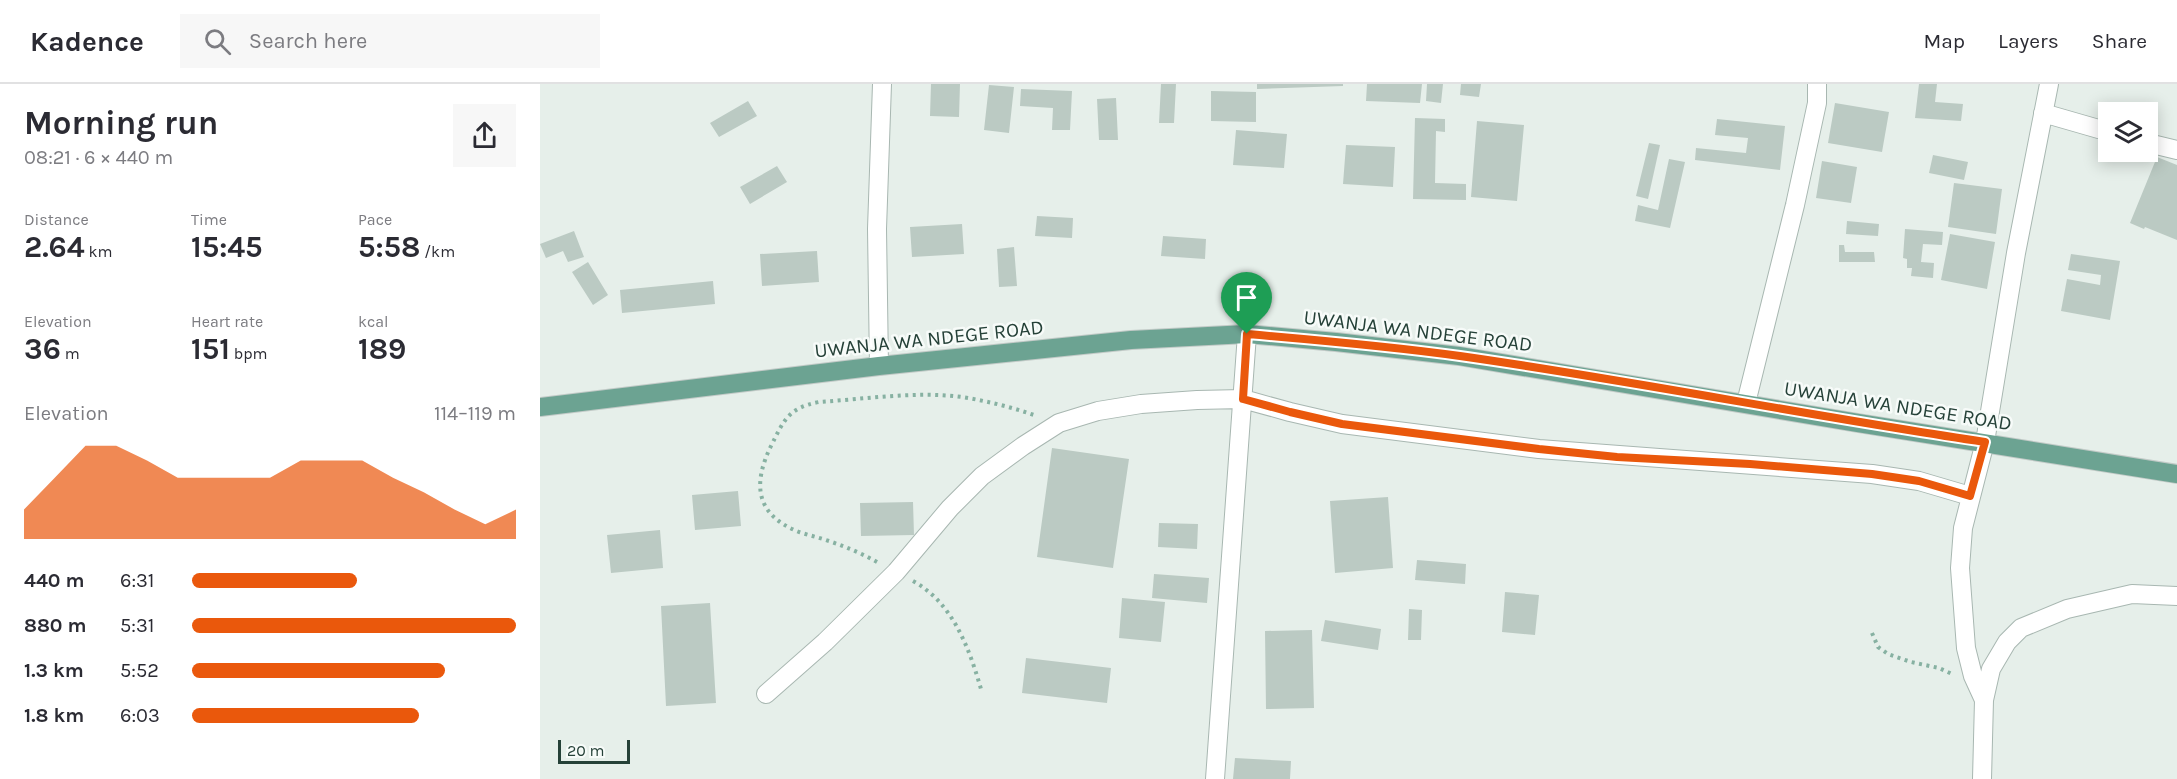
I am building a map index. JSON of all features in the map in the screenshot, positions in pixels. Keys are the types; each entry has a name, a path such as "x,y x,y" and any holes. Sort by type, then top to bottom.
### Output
{"main road":[{"name":"UWANJA WA NDEGE ROAD","path":"540,407 879,366 1131,340 1247,334 1460,356 2177,474"}],"street":[{"path":"879,366 878,229 882,84"},
{"path":"1746,403 1795,205 1817,103 1817,84"},
{"path":"1982,694 1973,676 1966,648 1960,568 1963,528 1985,442 2016,253 2049,84"},
{"path":"2043,113 2098,129"},
{"path":"2158,145 2177,150"},
{"path":"1215,779 1247,334"},
{"path":"766,694 825,642 896,572 950,507 982,476 1059,423 1098,411 1141,404 1243,399 1352,425 1572,453 1761,464 1872,474 1919,481 1970,496"},
{"path":"1982,779 1982,694 1991,669 2007,642 2021,628 2067,609 2132,594 2177,596"}],"path":[{"path":"981,689 965,643 954,621 939,602 922,587 859,552 799,532 780,523 766,511 760,495 760,476 781,427 793,410 805,404 930,395 961,397 1019,410 1059,423"},
{"path":"1872,633 1878,647 1888,654 1939,668 1982,694"}],"building":[{"path":"931,84 960,84 959,117 930,116"},
{"path":"1161,84 1176,84 1174,123 1159,123"},
{"path":"1257,84 1343,84 1343,86 1257,89"},
{"path":"1367,84 1422,84 1420,103 1366,101"},
{"path":"1427,84 1443,84 1441,103 1426,101"},
{"path":"1461,84 1481,84 1479,97 1460,95"},
{"path":"1919,84 1937,84 1935,102 1963,104 1961,121 1915,118"},
{"path":"989,85 1014,87 1009,133 984,130"},
{"path":"1021,89 1072,91 1070,130 1052,130 1053,108 1020,106"},
{"path":"1211,91 1256,92 1256,122 1211,121"},
{"path":"1116,98 1118,140 1099,140 1097,99"},
{"path":"748,101 757,116 719,137 710,123"},
{"path":"1835,103 1889,112 1882,152 1828,143"},
{"path":"1415,118 1445,119 1445,132 1436,131 1435,183 1466,184 1466,200 1413,199"},
{"path":"1717,119 1785,126 1780,170 1695,160 1696,148 1746,153 1748,138 1715,135"},
{"path":"1477,121 1524,125 1517,201 1471,197"},
{"path":"1236,130 1287,134 1284,168 1233,165"},
{"path":"1649,143 1660,145 1648,199 1636,196"},
{"path":"1346,145 1395,147 1393,187 1343,184"},
{"path":"1933,155 1968,162 1964,180 1929,173"},
{"path":"2158,157 2177,165 2177,240 2130,223 2155,162 2158,162"},
{"path":"1669,159 1685,162 1670,228 1635,221 1638,205 1658,210"},
{"path":"1822,161 1857,167 1851,203 1816,198"},
{"path":"777,166 787,182 750,204 740,187"},
{"path":"1954,183 2002,189 1996,234 1948,227"},
{"path":"1037,216 1073,218 1072,238 1035,236"},
{"path":"1847,221 1879,224 1878,236 1846,234"},
{"path":"962,224 964,254 912,257 910,227"},
{"path":"1905,229 1943,232 1942,245 1923,244 1921,262 1934,263 1933,278 1911,276 1912,268 1907,268 1907,259 1903,258"},
{"path":"574,231 584,257 568,262 563,251 546,258 540,244"},
{"path":"1950,234 1995,242 1987,289 1941,280"},
{"path":"1163,236 1206,239 1205,259 1161,256"},
{"path":"1839,245 1844,245 1845,252 1874,252 1875,262 1839,262"},
{"path":"1014,247 1017,286 999,287 997,249"},
{"path":"817,251 819,282 762,286 760,254"},
{"path":"2071,254 2120,261 2110,320 2061,311 2067,279 2100,285 2101,275 2068,270"},
{"path":"588,262 608,295 593,305 572,272"},
{"path":"713,281 715,304 622,313 620,290"},
{"path":"1052,448 1129,459 1113,568 1037,557"},
{"path":"738,491 741,526 695,530 692,495"},
{"path":"1388,497 1393,568 1335,573 1330,501"},
{"path":"913,502 914,535 861,536 860,503"},
{"path":"1159,523 1198,524 1197,549 1158,547"},
{"path":"660,530 663,568 611,573 607,535"},
{"path":"1417,560 1466,564 1465,584 1415,580"},
{"path":"1154,574 1209,578 1207,603 1152,598"},
{"path":"1505,592 1539,595 1535,635 1502,632"},
{"path":"1122,598 1165,602 1161,642 1119,638"},
{"path":"710,603 716,703 666,706 661,606"},
{"path":"1409,609 1422,610 1421,640 1408,640"},
{"path":"1325,620 1381,629 1378,650 1321,641"},
{"path":"1312,630 1314,708 1266,709 1265,631"},
{"path":"1026,658 1111,668 1107,703 1022,693"},
{"path":"1235,758 1291,761 1290,779 1233,779"}],"route":[{"path":"1247,334 1460,356 1985,442 1970,496 1919,481 1872,474 1750,464 1617,457 1342,424 1243,399 1247,334"}]}
